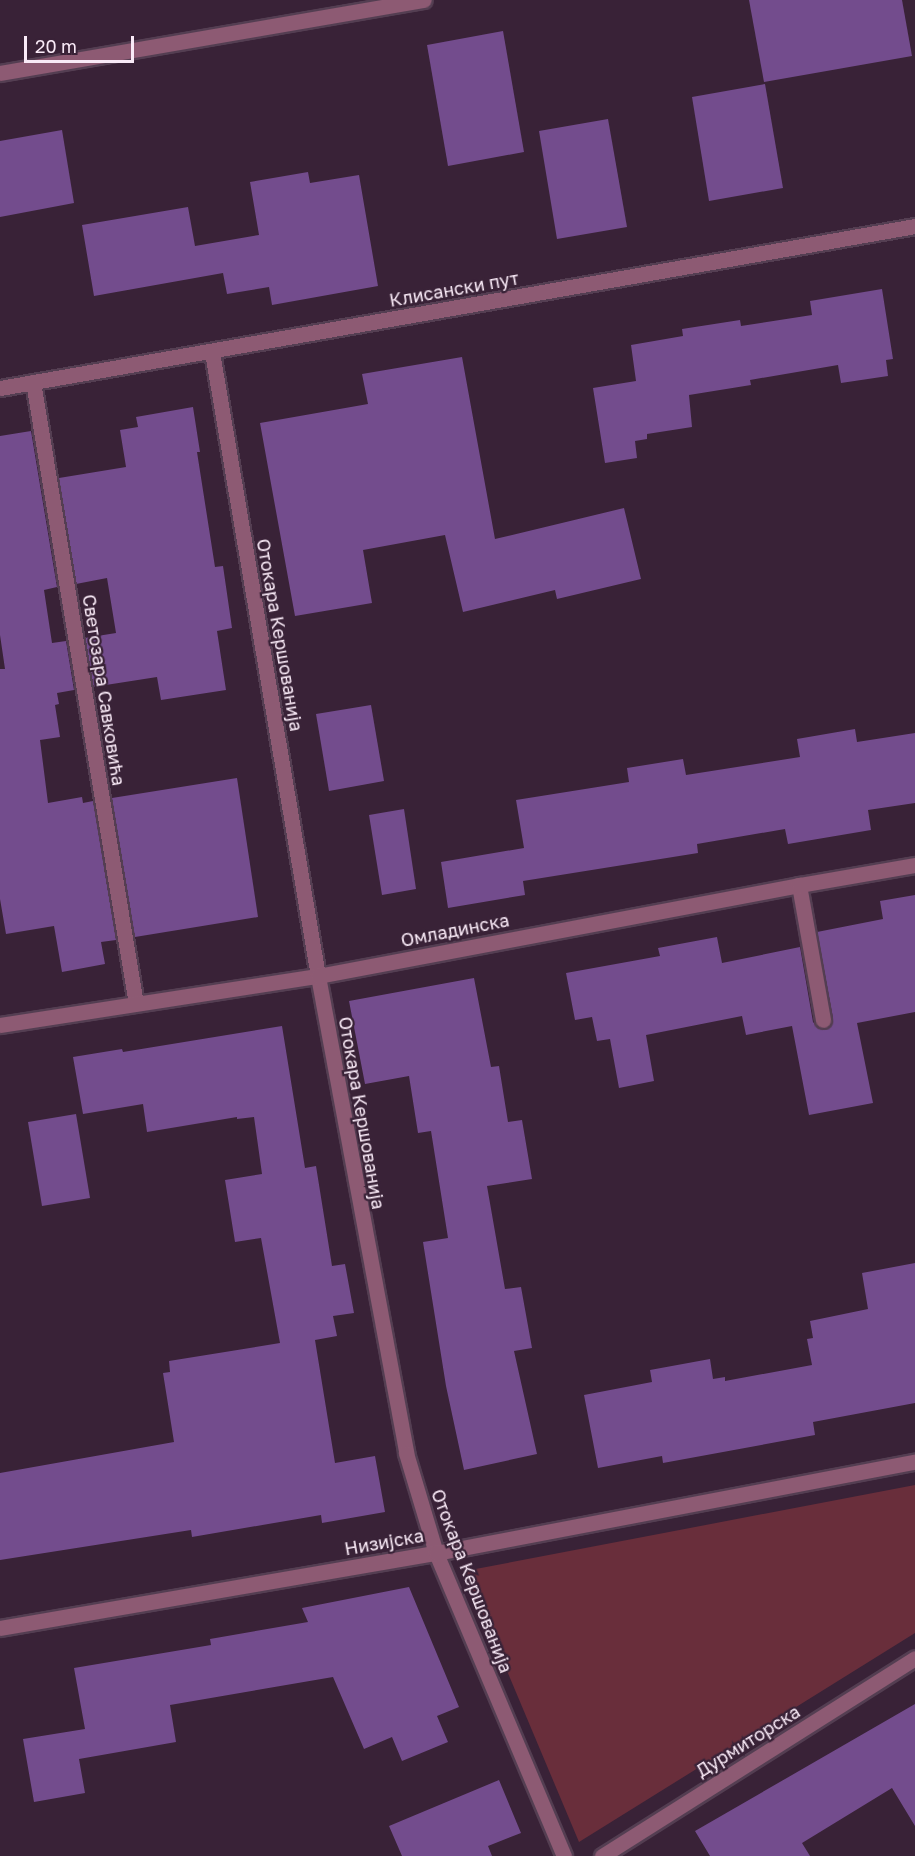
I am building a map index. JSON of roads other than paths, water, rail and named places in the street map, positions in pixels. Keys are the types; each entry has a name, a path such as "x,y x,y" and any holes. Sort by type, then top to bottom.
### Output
{"street":[{"path":"0,73 424,0"},
{"name":"Клисански пут","path":"0,388 915,226"},
{"name":"Отокара Кершованија","path":"212,352 318,976 406,1454 436,1553 564,1856"},
{"name":"Светозара Савковића","path":"33,382 136,1004"},
{"name":"Омладинска","path":"0,1025 318,976 915,865"},
{"path":"799,885 823,1020"},
{"name":"Низијска","path":"0,1628 436,1553 915,1462"},
{"name":"Дурмиторска","path":"602,1856 915,1658"}]}
